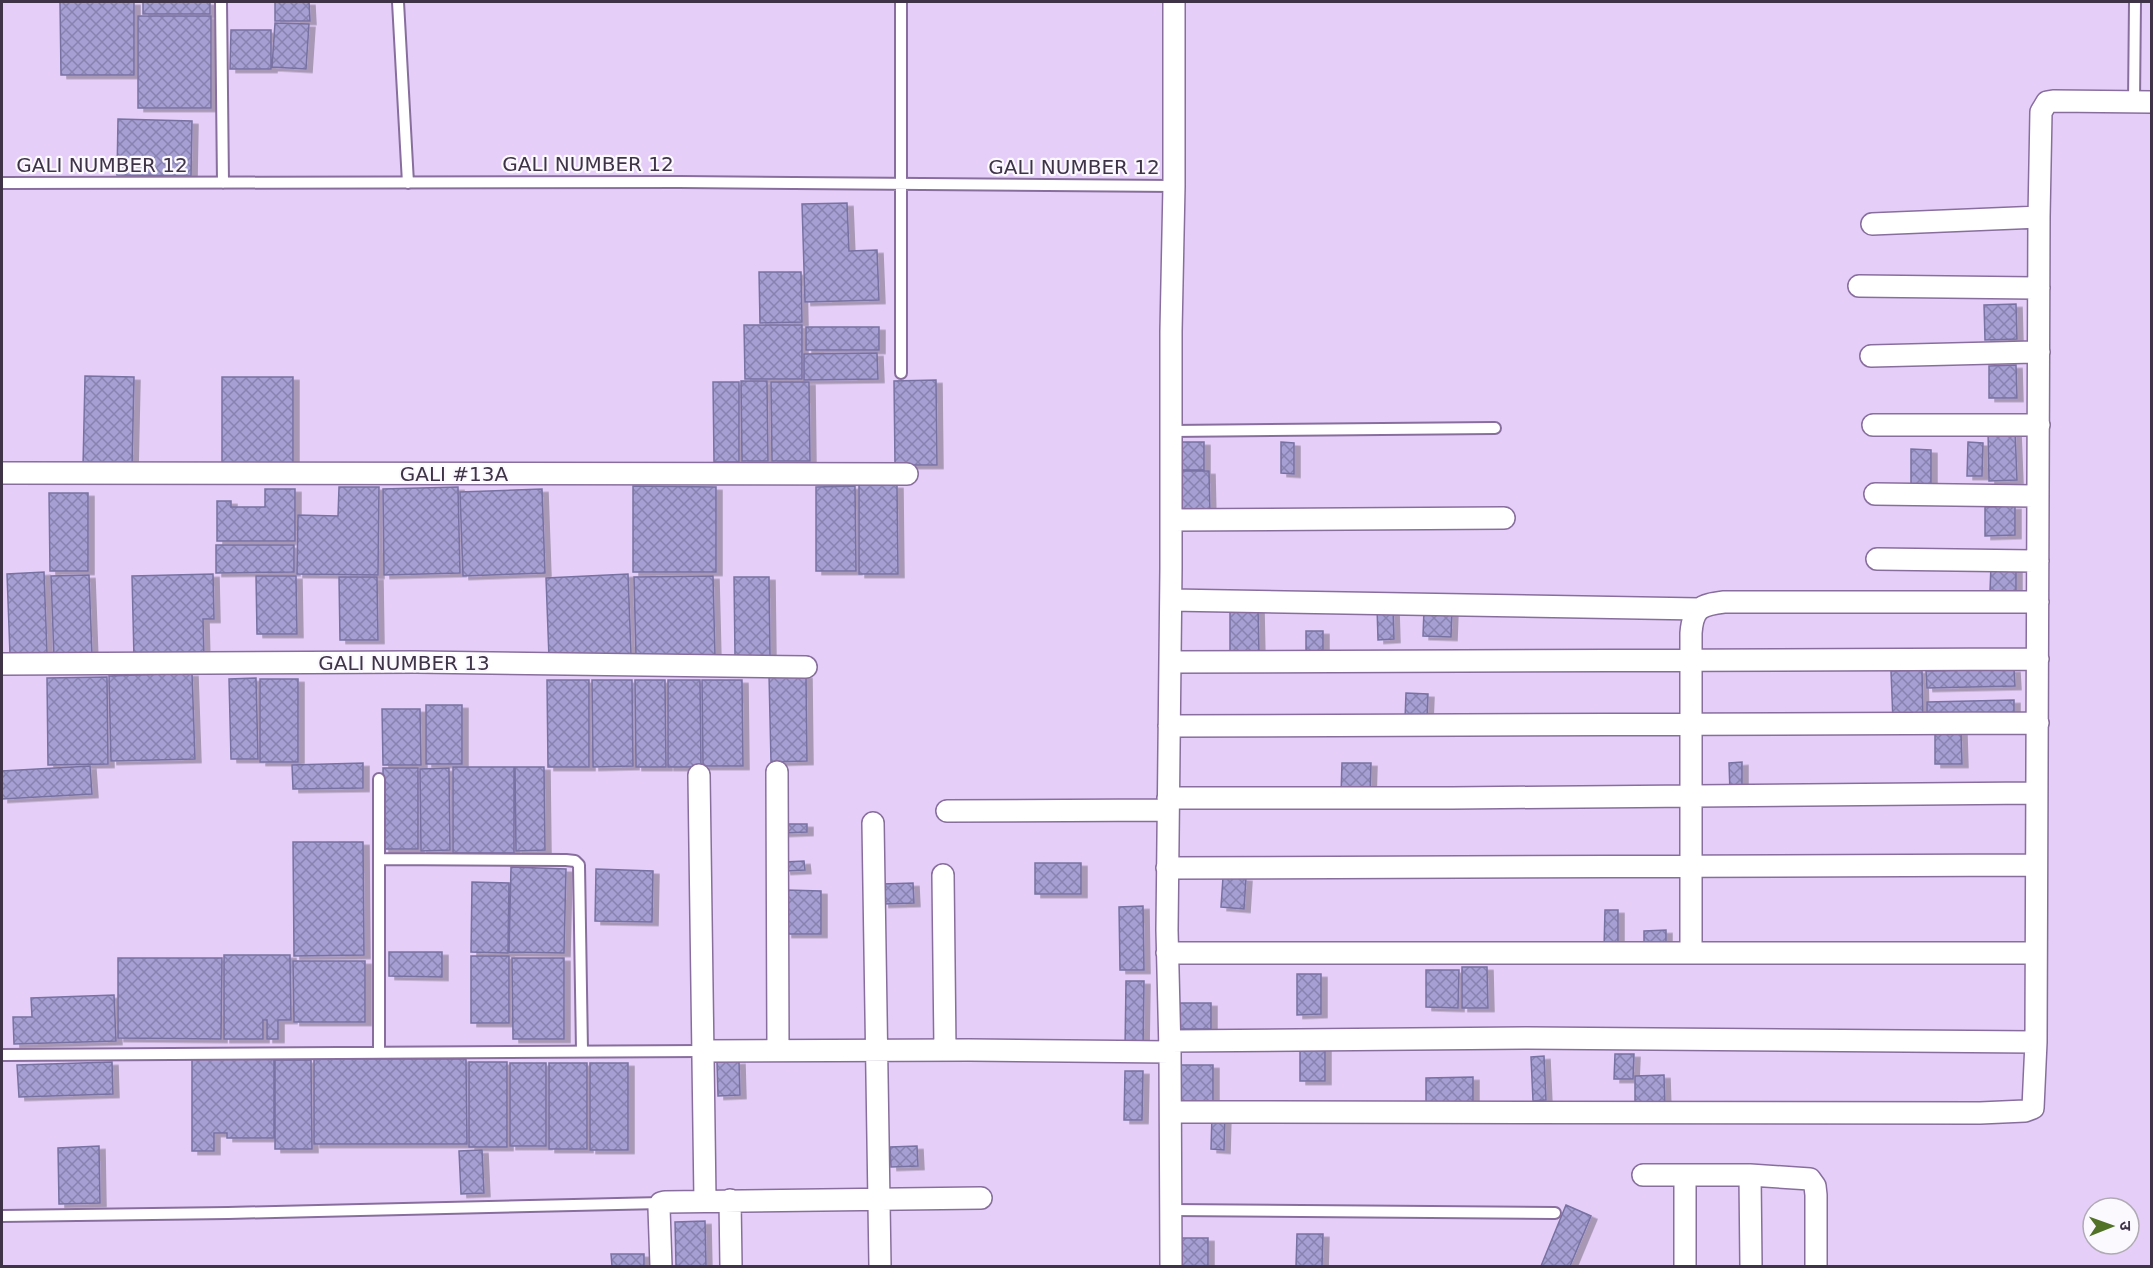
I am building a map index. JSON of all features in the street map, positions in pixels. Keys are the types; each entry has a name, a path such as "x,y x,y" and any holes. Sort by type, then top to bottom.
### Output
{"street":[{"path":"1171,1266 1167,868 1171,600 1174,2"},
{"path":"1171,1112 2025,1111 2033,1108 2036,1041 2041,112 2047,102 2053,101 2143,102"},
{"path":"1872,224 2039,217"},
{"path":"1859,286 2039,288"},
{"path":"1871,356 2039,352"},
{"path":"1873,425 2039,425"},
{"name":"GALI #13A","path":"2,473 907,474"},
{"path":"1875,494 2038,496"},
{"path":"1171,520 1504,518"},
{"path":"1877,559 2038,561"},
{"path":"1171,600 1699,609"},
{"path":"1691,953 1692,618 1699,609 1708,604 1724,602 2038,602"},
{"path":"1170,662 2038,660"},
{"name":"GALI NUMBER 13","path":"2,664 416,662 806,667"},
{"path":"1169,726 2037,723"},
{"path":"777,772 778,1050"},
{"path":"699,775 705,1200"},
{"path":"947,811 1452,798 2036,793"},
{"path":"873,823 880,1266"},
{"path":"1167,868 2036,865"},
{"path":"943,875 945,1050"},
{"path":"1167,953 2036,953"},
{"path":"703,1051 1170,1047 1539,1038 2036,1041"},
{"path":"1643,1175 1750,1175 1810,1179 1815,1186 1816,1266"},
{"path":"1685,1175 1685,1266"},
{"path":"1750,1175 1751,1266"},
{"path":"661,1266 659,1208 662,1203 705,1200 981,1198"},
{"path":"730,1200 731,1266"}],"lane":[{"path":"220,2 223,183"},
{"path":"398,2 408,183"},
{"path":"901,373 902,2"},
{"path":"2135,2 2143,102"},
{"name":"GALI NUMBER 12","path":"2,183 690,182 1174,186"},
{"path":"1171,431 1495,428"},
{"path":"379,779 379,1052"},
{"path":"379,859 575,861 579,865 582,1051"},
{"path":"2,1055 703,1051"},
{"path":"2,1216 662,1203"},
{"path":"1170,1210 1555,1213"}],"building":[{"path":"60,2 134,2 134,75 61,75"},
{"path":"143,2 210,2 210,14 143,14"},
{"path":"275,2 309,2 310,21 275,21"},
{"path":"138,16 211,16 211,108 138,108"},
{"path":"275,23 309,24 306,69 272,67"},
{"path":"231,30 271,30 271,69 230,69"},
{"path":"118,119 192,121 191,176 117,175"},
{"path":"847,203 849,251 877,250 879,300 805,302 802,204"},
{"path":"759,272 801,272 802,322 760,323"},
{"path":"2016,304 2017,339 1985,340 1984,305"},
{"path":"744,325 802,325 802,379 745,379"},
{"path":"806,327 879,327 879,350 806,350"},
{"path":"877,353 878,379 804,380 804,354"},
{"path":"2016,365 2017,398 1989,398 1989,366"},
{"path":"85,376 134,377 132,468 83,467"},
{"path":"222,377 293,377 293,463 222,463"},
{"path":"936,380 937,465 895,465 894,381"},
{"path":"741,381 767,381 768,461 742,461"},
{"path":"713,382 739,382 739,462 714,462"},
{"path":"771,382 809,382 810,461 772,461"},
{"path":"2015,430 2017,480 1989,481 1988,431"},
{"path":"1181,442 1204,442 1204,470 1181,470"},
{"path":"1281,442 1294,443 1294,474 1281,473"},
{"path":"1968,442 1983,443 1982,476 1967,476"},
{"path":"1911,449 1931,450 1931,487 1911,487"},
{"path":"1177,471 1209,471 1210,514 1177,515"},
{"path":"859,485 897,485 898,574 859,574"},
{"path":"633,486 716,487 716,572 633,572"},
{"path":"855,486 856,571 816,571 816,487"},
{"path":"339,487 379,487 378,575 297,574 298,515 338,516"},
{"path":"458,487 460,573 384,575 383,489"},
{"path":"265,489 295,489 295,541 217,541 217,501 231,501 231,507 265,507"},
{"path":"542,489 545,573 463,576 460,492"},
{"path":"49,493 88,493 88,571 50,571"},
{"path":"2015,506 2015,535 1985,536 1985,507"},
{"path":"216,545 294,545 294,572 216,573"},
{"path":"1991,565 2016,566 2016,592 1990,591"},
{"path":"44,572 47,653 10,655 7,574"},
{"path":"213,574 214,619 203,619 204,657 134,659 132,576"},
{"path":"628,574 631,654 549,658 546,578"},
{"path":"89,575 92,656 54,658 51,576"},
{"path":"256,576 296,576 297,634 257,634"},
{"path":"713,576 715,656 636,657 634,577"},
{"path":"339,577 377,577 378,640 340,640"},
{"path":"734,577 769,577 770,656 735,657"},
{"path":"1230,607 1258,607 1259,655 1230,655"},
{"path":"1377,607 1393,607 1394,639 1378,640"},
{"path":"1424,609 1452,610 1451,637 1423,636"},
{"path":"1306,631 1323,631 1323,655 1306,655"},
{"path":"2014,669 2015,686 1927,688 1926,671"},
{"path":"1922,670 1923,721 1893,722 1891,671"},
{"path":"192,673 195,759 111,761 109,676"},
{"path":"769,675 806,675 807,761 771,762"},
{"path":"107,677 108,764 48,765 47,678"},
{"path":"256,678 258,759 231,759 229,679"},
{"path":"260,679 298,679 298,762 260,762"},
{"path":"547,680 589,680 589,767 548,767"},
{"path":"592,680 632,680 633,766 593,767"},
{"path":"635,680 665,680 666,767 636,767"},
{"path":"668,680 700,680 701,767 668,767"},
{"path":"702,680 742,680 743,766 703,766"},
{"path":"1406,693 1428,694 1427,719 1405,719"},
{"path":"2014,700 2014,714 1927,716 1927,702"},
{"path":"426,705 462,705 462,764 426,764"},
{"path":"382,709 420,709 421,765 383,765"},
{"path":"1935,732 1961,732 1962,764 1935,764"},
{"path":"1742,762 1742,792 1730,792 1729,763"},
{"path":"363,763 363,788 293,789 292,765"},
{"path":"1342,763 1371,763 1370,796 1341,795"},
{"path":"90,766 92,794 2,799 2,771"},
{"path":"453,767 514,767 514,853 453,853"},
{"path":"515,767 544,767 545,850 516,851"},
{"path":"383,768 418,768 418,849 383,849"},
{"path":"449,768 450,850 421,851 420,769"},
{"path":"782,824 807,824 807,832 783,833"},
{"path":"293,842 363,842 364,955 294,956"},
{"path":"804,861 805,870 785,871 784,862"},
{"path":"1035,863 1081,863 1081,894 1035,894"},
{"path":"511,867 566,869 564,953 509,952"},
{"path":"596,869 653,871 652,922 595,921"},
{"path":"1223,877 1246,878 1244,909 1221,907"},
{"path":"472,882 509,883 508,953 471,952"},
{"path":"913,883 914,903 883,904 882,884"},
{"path":"786,890 821,891 821,934 786,934"},
{"path":"1143,906 1144,970 1120,970 1119,907"},
{"path":"1605,910 1618,910 1618,948 1604,948"},
{"path":"1666,930 1666,953 1644,953 1644,931"},
{"path":"389,952 442,952 442,977 389,976"},
{"path":"224,955 290,955 291,1020 278,1020 278,1039 267,1039 267,1020 263,1020 263,1039 224,1039"},
{"path":"471,956 509,956 509,1023 471,1023"},
{"path":"118,958 222,958 221,1039 118,1038"},
{"path":"512,958 564,958 564,1039 513,1039"},
{"path":"293,961 365,961 365,1022 294,1022"},
{"path":"1462,967 1487,967 1488,1008 1462,1008"},
{"path":"1426,970 1459,970 1458,1008 1426,1007"},
{"path":"1297,974 1321,974 1321,1014 1297,1015"},
{"path":"1126,981 1144,981 1143,1049 1125,1048"},
{"path":"114,995 116,1041 14,1044 13,1017 32,1017 31,998"},
{"path":"1177,1003 1211,1003 1211,1029 1177,1029"},
{"path":"1325,1048 1325,1081 1300,1081 1300,1049"},
{"path":"1615,1054 1634,1054 1633,1079 1614,1079"},
{"path":"1544,1056 1546,1100 1533,1101 1531,1057"},
{"path":"192,1059 274,1059 274,1138 227,1138 227,1133 214,1133 214,1151 192,1151"},
{"path":"314,1059 466,1059 467,1144 314,1144"},
{"path":"275,1060 311,1060 312,1149 275,1149"},
{"path":"739,1061 740,1095 718,1096 717,1062"},
{"path":"112,1062 113,1094 19,1097 17,1065"},
{"path":"469,1062 507,1062 507,1147 469,1147"},
{"path":"510,1063 546,1063 546,1146 510,1146"},
{"path":"549,1063 587,1063 587,1149 549,1149"},
{"path":"590,1063 628,1063 628,1150 590,1150"},
{"path":"1176,1065 1213,1065 1213,1108 1177,1108"},
{"path":"1125,1071 1143,1071 1142,1120 1124,1120"},
{"path":"1664,1075 1665,1106 1635,1106 1635,1076"},
{"path":"1473,1077 1473,1104 1426,1104 1426,1078"},
{"path":"1212,1115 1225,1115 1224,1150 1211,1149"},
{"path":"99,1146 100,1203 59,1204 58,1148"},
{"path":"917,1146 918,1166 891,1167 890,1147"},
{"path":"482,1150 484,1193 461,1194 459,1151"},
{"path":"1566,1205 1591,1216 1570,1266 1541,1266"},
{"path":"705,1221 706,1266 676,1266 675,1222"},
{"path":"1297,1234 1323,1234 1322,1266 1296,1266"},
{"path":"1180,1238 1208,1238 1208,1266 1179,1266"},
{"path":"611,1254 644,1254 644,1266 612,1266"}]}
